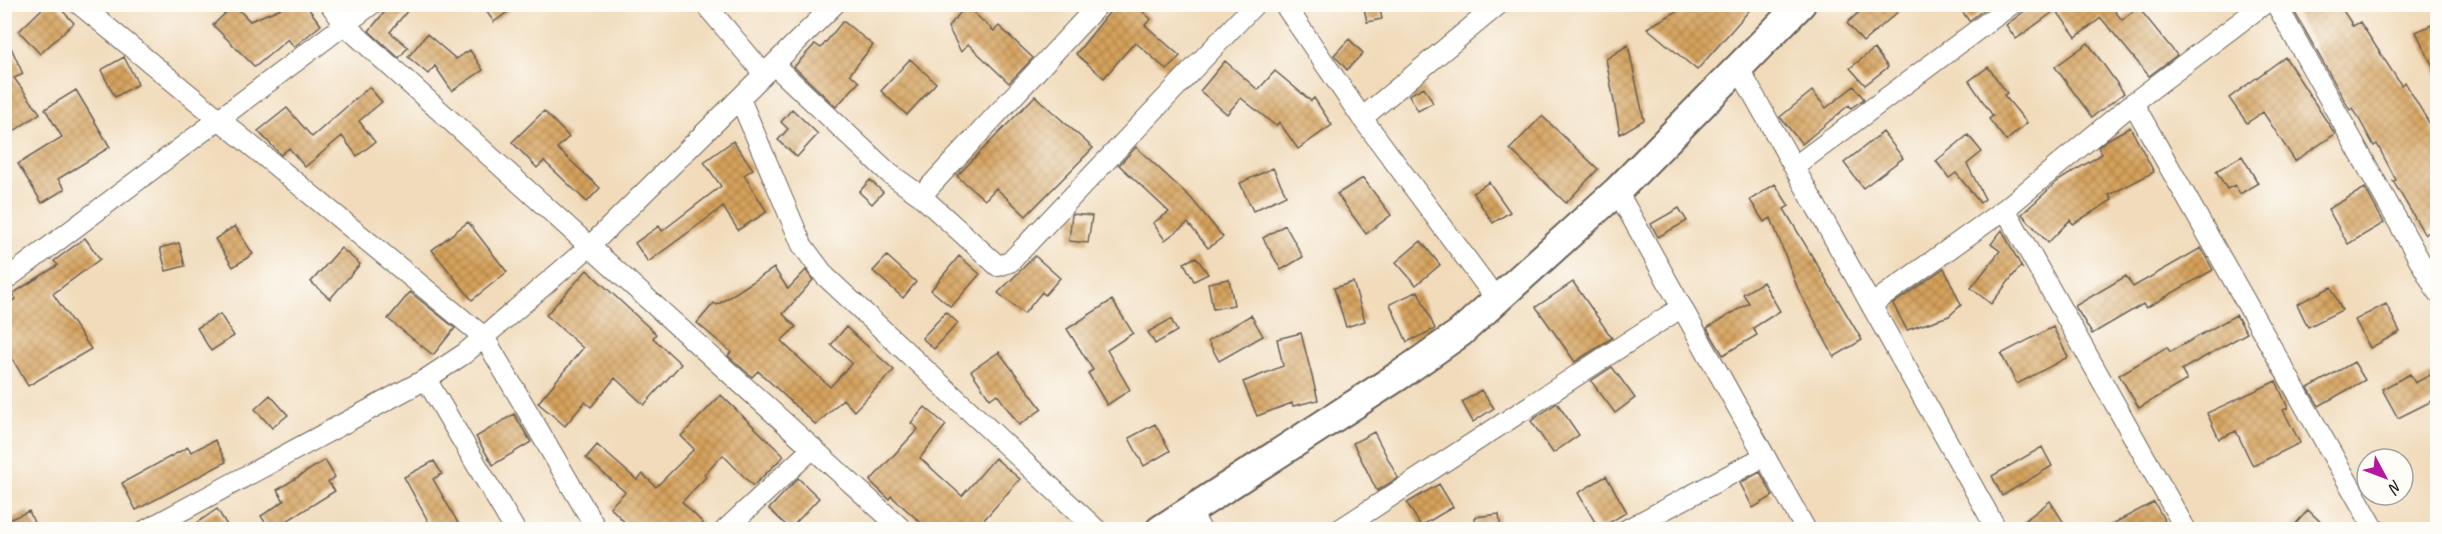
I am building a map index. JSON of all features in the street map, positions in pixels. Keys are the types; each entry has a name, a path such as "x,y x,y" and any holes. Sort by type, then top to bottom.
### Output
{"main road":[{"path":"1160,530 1195,519 1460,333 1617,190 1677,132 1801,4"}],"street":[{"path":"79,4 221,118 484,337 597,530"},
{"path":"330,4 346,26 903,530"},
{"path":"4,281 346,26 372,4"},
{"path":"705,4 769,70 890,174 921,196 998,266 1010,262 1255,4"},
{"path":"146,530 426,379 464,354 590,246 835,4"},
{"path":"921,196 1100,4"},
{"path":"1284,4 1362,118 1497,300"},
{"path":"1362,118 1499,4"},
{"path":"1794,167 2012,4"},
{"path":"1871,305 2005,208 2133,103 2265,4"},
{"path":"2276,4 2438,293"},
{"path":"1738,67 1997,530"},
{"path":"740,99 802,245 825,276 1097,530"},
{"path":"2133,103 2375,530"},
{"path":"1617,190 1806,530"},
{"path":"2005,208 2186,530"},
{"path":"1339,530 1682,307"},
{"path":"426,379 514,530"},
{"path":"725,530 813,448"},
{"path":"1626,530 1765,456"}],"building":[{"path":"47,4 56,4 74,23 40,54 19,31"},
{"path":"291,4 305,4 321,25 294,47 288,39 255,67 213,25 234,5 250,21"},
{"path":"391,4 413,4 390,32 408,47 399,58 369,31"},
{"path":"481,4 518,4 494,22"},
{"path":"1116,4 1134,4 1151,19 1145,25 1180,56 1167,70 1135,42 1104,78 1076,54"},
{"path":"1363,4 1379,4 1382,19 1367,22"},
{"path":"1690,4 1755,4 1697,70 1647,28"},
{"path":"1868,4 1907,4 1863,42 1847,23"},
{"path":"1957,4 1991,4 1969,21"},
{"path":"2034,4 2119,4 2113,9 2122,20 2138,7 2177,55 2149,76 2101,18 2076,37 2056,10 2016,39 2006,25"},
{"path":"2290,4 2339,4 2353,26 2360,22 2401,85 2405,82 2428,121 2438,139 2438,225 2425,235 2393,181 2396,180 2377,144 2374,146 2353,108 2350,110"},
{"path":"966,6 994,31 999,26 1033,58 1009,83 968,44 961,52 948,27"},
{"path":"843,21 873,45 850,74 859,82 836,107 794,67 815,44 821,48"},
{"path":"2438,22 2438,77 2416,32"},
{"path":"4,32 23,74 14,78 40,113 4,138"},
{"path":"427,34 456,59 470,50 483,70 452,91 435,66 428,74 408,57"},
{"path":"1349,39 1363,53 1347,70 1334,55"},
{"path":"2088,43 2124,93 2092,117 2055,67"},
{"path":"1628,45 1644,120 1620,134 1606,59"},
{"path":"1874,49 1888,67 1865,85 1850,68"},
{"path":"124,57 138,84 115,97 101,70"},
{"path":"2285,57 2335,134 2295,161 2263,112 2247,123 2229,98"},
{"path":"910,59 936,83 907,115 881,91"},
{"path":"1225,61 1258,90 1275,71 1311,101 1314,98 1332,125 1298,149 1279,122 1276,126 1241,98 1227,114 1200,91"},
{"path":"1988,67 2007,93 2004,95 2027,123 2006,141 1989,119 1993,116 1969,81"},
{"path":"1854,86 1864,99 1851,108 1849,105 1802,144 1780,117 1812,91 1826,108"},
{"path":"369,87 382,102 359,121 375,142 357,156 342,136 305,167 289,148 281,155 258,131 287,108 312,137"},
{"path":"1424,87 1433,103 1418,111 1409,95"},
{"path":"76,90 110,147 58,179 65,189 42,203 18,164 62,137 45,109"},
{"path":"1035,96 1093,148 1026,216 996,188 985,200 957,176"},
{"path":"792,109 818,134 797,157 778,140 788,129 781,122"},
{"path":"544,111 569,137 557,148 600,188 587,202 544,161 537,168 512,142"},
{"path":"1542,116 1598,169 1566,203 1510,149"},
{"path":"2130,127 2154,172 2109,195 2112,200 2073,224 2070,220 2048,243 2022,214 2058,181 2102,154 2098,147"},
{"path":"1883,132 1903,158 1863,188 1844,163"},
{"path":"1968,135 1982,152 1967,164 1985,199 1980,203 1956,173 1949,178 1936,161"},
{"path":"733,141 753,169 744,175 767,212 738,230 723,207 648,262 635,243 659,226 662,231 721,186 704,162"},
{"path":"1136,147 1191,198 1223,237 1208,248 1188,223 1165,240 1153,223 1169,212 1119,165"},
{"path":"2242,156 2258,183 2240,194 2235,185 2227,189 2216,171"},
{"path":"1273,168 1286,195 1253,211 1240,183"},
{"path":"1363,178 1391,215 1366,234 1337,194"},
{"path":"870,180 883,192 872,204 859,192"},
{"path":"1489,182 1510,212 1493,223 1473,193"},
{"path":"1775,184 1789,206 1784,209 1862,340 1834,357 1798,289 1771,218 1764,222 1750,200"},
{"path":"2365,188 2384,223 2348,244 2328,209"},
{"path":"1679,208 1687,221 1658,237 1651,224"},
{"path":"1072,214 1092,216 1088,243 1069,241"},
{"path":"468,222 507,272 472,300 432,250"},
{"path":"1285,225 1303,257 1281,270 1263,238"},
{"path":"235,226 253,254 233,267 215,239"},
{"path":"2002,230 2022,268 2020,267 1991,304 1971,288 2000,251 1991,244"},
{"path":"85,238 100,259 53,294 91,349 28,386 4,344 4,304 16,299 12,294 58,265 54,261"},
{"path":"1421,241 1440,265 1416,285 1396,262"},
{"path":"179,243 185,266 166,271 160,248"},
{"path":"341,248 360,264 330,299 311,282"},
{"path":"2201,248 2213,270 2146,308 2143,304 2092,334 2075,306 2126,276 2133,287"},
{"path":"887,256 916,282 903,298 873,271"},
{"path":"959,256 980,274 951,307 931,290"},
{"path":"1035,256 1060,278 1045,295 1042,292 1024,314 998,293"},
{"path":"1196,257 1208,274 1194,281 1184,263"},
{"path":"774,268 788,289 806,270 813,280 783,314 796,327 781,341 830,387 852,363 831,345 846,327 894,370 854,411 843,399 816,425 758,371 752,377 728,356 731,352 697,323 714,303 717,305"},
{"path":"1944,268 1961,305 1949,316 1907,330 1893,304"},
{"path":"587,270 656,334 653,338 681,364 644,405 615,378 591,407 585,402 565,426 538,403 583,348 546,315"},
{"path":"1229,279 1234,305 1213,309 1208,283"},
{"path":"1353,282 1365,321 1346,327 1334,288"},
{"path":"1573,282 1612,338 1575,362 1536,307"},
{"path":"1763,282 1780,311 1753,328 1757,335 1723,355 1707,328 1749,303 1743,294"},
{"path":"2331,287 2342,310 2308,327 2297,304"},
{"path":"1418,291 1435,329 1407,342 1390,304"},
{"path":"410,292 455,328 433,355 388,319"},
{"path":"1112,300 1133,333 1107,350 1130,390 1107,405 1088,373 1093,370 1067,329"},
{"path":"2386,304 2400,332 2370,348 2355,320"},
{"path":"946,312 958,323 934,349 922,338"},
{"path":"220,314 234,336 211,351 197,328"},
{"path":"1251,315 1263,336 1219,361 1208,341"},
{"path":"2236,315 2247,333 2181,370 2187,380 2139,408 2119,375 2167,347 2170,352"},
{"path":"1171,319 1177,331 1155,344 1148,332"},
{"path":"2053,327 2068,357 2017,384 2001,354"},
{"path":"1301,333 1318,400 1293,406 1292,403 1257,416 1243,382 1283,366 1277,339"},
{"path":"999,352 1042,409 1019,425 997,394 990,399 971,371"},
{"path":"2354,362 2365,380 2319,406 2308,388"},
{"path":"1612,367 1635,398 1615,413 1591,381"},
{"path":"2438,371 2438,398 2398,418 2382,389 2410,374 2415,383"},
{"path":"2276,381 2288,408 2283,410 2300,443 2253,466 2236,431 2219,439 2207,413"},
{"path":"1481,390 1494,408 1473,422 1462,402"},
{"path":"270,395 288,415 272,428 255,409"},
{"path":"721,395 784,456 753,486 723,455 682,502 703,523 696,530 632,530 610,507 625,492 586,458 597,445 637,480 643,474 656,487 694,449 681,436"},
{"path":"1557,403 1579,435 1553,453 1531,421"},
{"path":"925,407 946,425 920,458 962,496 995,458 1020,479 975,530 929,530 891,496 889,499 870,481 918,429 911,423"},
{"path":"514,414 531,442 493,465 476,437"},
{"path":"1155,424 1170,451 1144,466 1129,438"},
{"path":"1374,432 1398,478 1377,491 1353,443"},
{"path":"215,440 226,462 136,510 122,483 188,447 191,452"},
{"path":"2042,447 2052,466 2002,496 1992,476"},
{"path":"325,460 335,477 328,482 335,491 285,522 290,530 270,530 261,516 284,501 277,490"},
{"path":"434,461 442,474 433,479 462,530 433,530 404,477"},
{"path":"1760,472 1773,496 1753,508 1740,483"},
{"path":"1606,476 1627,512 1599,529 1578,493"},
{"path":"798,478 819,498 790,529 769,509"},
{"path":"1439,484 1453,507 1421,526 1407,503"},
{"path":"2050,501 2064,523 2059,530 2013,530"},
{"path":"2154,502 2170,530 2101,530"},
{"path":"217,509 230,530 187,530"},
{"path":"2308,510 2329,530 2290,530"},
{"path":"29,511 37,530 4,530 4,522"},
{"path":"1499,514 1501,530 1476,530 1475,517"}]}
